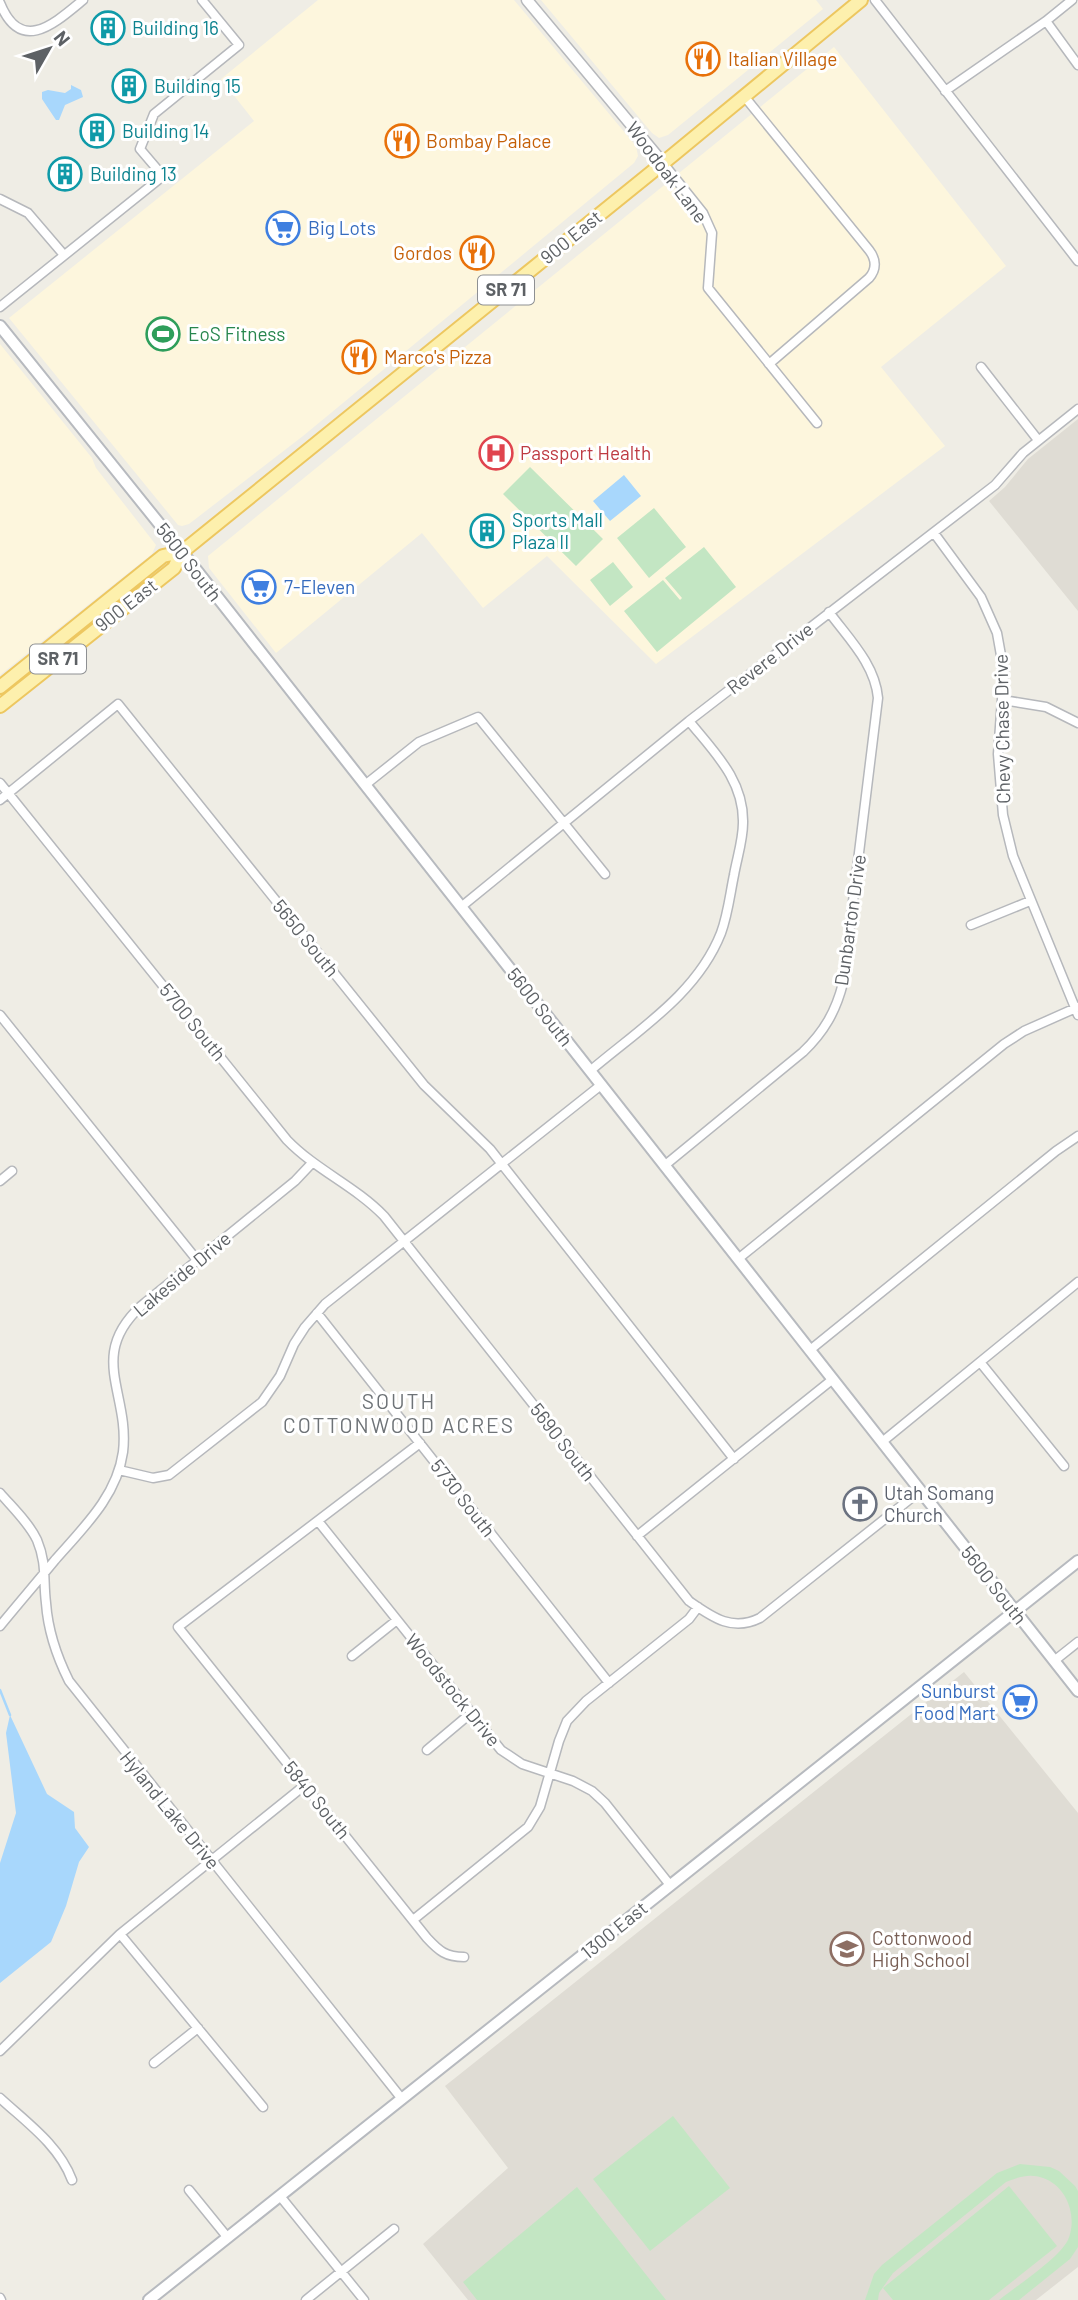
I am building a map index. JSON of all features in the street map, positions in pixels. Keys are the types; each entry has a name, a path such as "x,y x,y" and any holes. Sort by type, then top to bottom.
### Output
{"main road":[{"name":"900 East","path":"0,706 174,568 182,552 861,0"},
{"name":"5600 South","path":"0,326 182,552 1078,1691"},
{"name":"900 East","path":"0,687 163,556 182,552"},
{"name":"1300 East","path":"149,2300 1078,1561"}],"street":[{"path":"0,3 3,18 26,30 42,30 50,27 83,0"},
{"path":"0,307 163,176 140,149 154,114 239,45 202,0"},
{"name":"Woodoak Lane","path":"527,0 703,213 712,233 708,288 817,423"},
{"path":"876,0 1078,261"},
{"path":"945,91 1072,0"},
{"path":"1046,21 1078,65"},
{"path":"744,96 869,250 874,257 875,267 869,278 769,364"},
{"path":"0,199 34,218 64,255"},
{"path":"981,367 1038,440"},
{"name":"Revere Drive","path":"461,906 689,721 995,485 1018,457 1078,409"},
{"name":"Chevy Chase Drive","path":"934,533 974,586 993,620 1003,659 1003,700 998,754 1000,795 1013,856 1077,1010"},
{"name":"Dunbarton Drive","path":"664,1166 803,1052 822,1032 844,983 878,698 876,682 870,668 829,612"},
{"path":"1003,700 1046,707 1078,723"},
{"name":"5650 South","path":"8,793 118,705 418,1077 480,1137 734,1459"},
{"path":"365,785 419,743 478,717 605,874"},
{"path":"590,1070 691,984 712,953 726,918 743,831 742,804 729,771 689,721"},
{"name":"5700 South","path":"0,783 287,1140 312,1163 370,1202 405,1242"},
{"path":"0,800 8,793"},
{"path":"971,925 1030,901"},
{"path":"738,1259 1004,1044 1024,1031 1077,1010"},
{"path":"0,1015 197,1260"},
{"path":"120,1470 153,1478 169,1475 251,1413 272,1390 294,1344 317,1313 601,1085"},
{"path":"810,1350 1078,1136"},
{"name":"Lakeside Drive","path":"0,1626 99,1508 114,1485 120,1470 124,1417 113,1372 112,1355 131,1314 295,1181 312,1163"},
{"path":"0,1181 12,1171"},
{"name":"5690 South","path":"405,1242 682,1594 726,1623 749,1623 760,1618 920,1491"},
{"path":"882,1442 1077,1284"},
{"name":"5730 South","path":"317,1313 609,1684"},
{"path":"981,1362 1064,1466"},
{"path":"637,1536 833,1380"},
{"path":"317,1521 420,1443"},
{"name":"Hyland Lake Drive","path":"0,1493 35,1536 46,1571 49,1623 60,1663 69,1681 402,2099"},
{"name":"Woodstock Drive","path":"317,1521 493,1741 511,1757 534,1769 573,1781 592,1791 605,1803 670,1885"},
{"name":"5840 South","path":"317,1521 178,1627 440,1952 452,1957 464,1957"},
{"path":"413,1920 528,1827 540,1807 567,1721 586,1701 689,1619 698,1607"},
{"path":"352,1657 397,1620"},
{"path":"1055,1661 1078,1642"},
{"path":"427,1750 471,1713"},
{"path":"0,2051 120,1934 305,1785"},
{"path":"120,1934 263,2107"},
{"path":"154,2063 198,2028"},
{"path":"0,2098 56,2150 72,2179"},
{"path":"189,2190 228,2238"},
{"path":"280,2196 364,2300"},
{"path":"306,2300 394,2229"}],"shaded area":[{"path":"318,0 514,0 636,146 638,156 634,163 303,436 189,524 178,525 9,318 254,121 221,79"},
{"path":"541,0 816,0 823,9 668,135 659,138"},
{"path":"834,47 1006,266 881,367 945,446 656,664 547,556 483,608 422,533 276,653 209,568 208,556"},
{"path":"0,344 92,458 96,468 156,545 152,554 0,675"},
{"path":"1078,419 1078,611 989,501 1005,487 1028,459"},
{"name":"Cottonwood High School","path":"964,1672 1078,1813 1078,2267 1036,2300 468,2300 423,2244 508,2168 445,2086"}],"green space":[{"path":"530,467 603,539 576,566 503,494"},
{"path":"654,508 686,547 649,578 617,538"},
{"path":"704,547 736,587 657,652 624,611 663,580 680,600 682,598 665,578"},
{"path":"613,562 633,587 610,606 590,580"},
{"path":"673,2116 730,2188 650,2251 593,2179"},
{"path":"1020,2164 1050,2167 1059,2171 1078,2191 1078,2247 1070,2259 1019,2300 999,2300 1056,2255 1068,2240 1071,2231 1071,2212 1064,2195 1043,2178 1024,2176 1006,2182 893,2273 879,2293 878,2300 865,2300 874,2274 882,2265 997,2173"},
{"path":"1009,2186 1057,2246 989,2300 893,2300 883,2288"},
{"path":"577,2187 666,2300 477,2300 463,2282"}],"water":[{"path":"71,85 81,90 83,97 65,105 59,120 56,120 42,99 42,92 48,90 65,93 71,89"},
{"path":"624,475 641,496 610,521 593,501"},
{"path":"10,1715 47,1794 74,1812 75,1828 89,1847 79,1862 66,1906 51,1942 0,1983 0,1863 16,1813 6,1733"}],"waterway":[{"path":"0,1690 10,1715"}],"place":[{"name":"Building 16","path":"108,28"},
{"name":"Italian Village","path":"703,59"},
{"name":"Building 15","path":"129,86"},
{"name":"Building 14","path":"97,131"},
{"name":"Bombay Palace","path":"402,141"},
{"name":"Building 13","path":"65,174"},
{"name":"Big Lots","path":"283,228"},
{"name":"Gordos","path":"477,253"},
{"name":"EoS Fitness","path":"163,334"},
{"name":"Marco's Pizza","path":"359,357"},
{"name":"Passport Health","path":"496,453"},
{"name":"Sports Mall Plaza II","path":"487,531"},
{"name":"7-Eleven","path":"259,587"},
{"name":"Utah Somang Church","path":"860,1504"},
{"name":"Sunburst Food Mart","path":"1020,1702"},
{"name":"Cottonwood High School","path":"847,1949"}],"district":[{"name":"SOUTH COTTONWOOD ACRES","path":"399,1414"}]}
